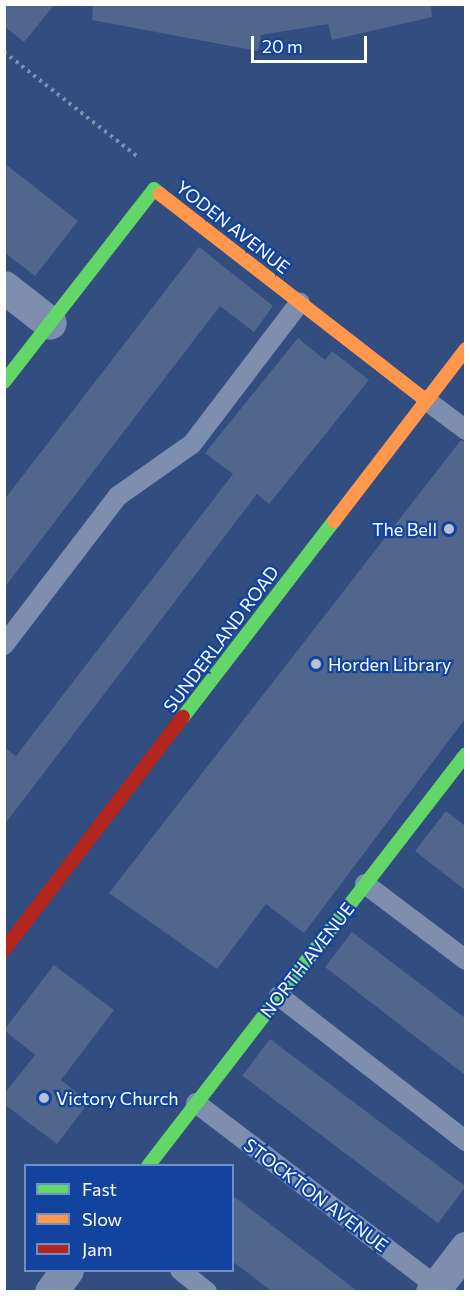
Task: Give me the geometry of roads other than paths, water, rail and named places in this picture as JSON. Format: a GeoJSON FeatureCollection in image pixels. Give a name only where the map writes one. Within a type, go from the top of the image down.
{"type":"FeatureCollection","features":[{"type":"Feature","properties":{"kind":"street","name":"YODEN AVENUE"},"geometry":{"type":"LineString","coordinates":[[4,382],[154,189],[426,400]]}},
{"type":"Feature","properties":{"kind":"street"},"geometry":{"type":"LineString","coordinates":[[4,287],[50,323]]}},
{"type":"Feature","properties":{"kind":"street","name":"SUNDERLAND ROAD"},"geometry":{"type":"LineString","coordinates":[[4,950],[465,349]]}},
{"type":"Feature","properties":{"kind":"street","name":"NORTH AVENUE"},"geometry":{"type":"LineString","coordinates":[[150,1164],[365,884],[459,776],[465,754]]}},
{"type":"Feature","properties":{"kind":"street"},"geometry":{"type":"LineString","coordinates":[[434,1289],[465,1248]]}},
{"type":"Feature","properties":{"kind":"street"},"geometry":{"type":"LineString","coordinates":[[51,1292],[66,1272]]}},
{"type":"Feature","properties":{"kind":"lane"},"geometry":{"type":"LineString","coordinates":[[4,645],[118,496],[192,444],[300,302]]}},
{"type":"Feature","properties":{"kind":"lane"},"geometry":{"type":"LineString","coordinates":[[426,400],[465,430]]}},
{"type":"Feature","properties":{"kind":"lane"},"geometry":{"type":"LineString","coordinates":[[365,884],[465,960]]}},
{"type":"Feature","properties":{"kind":"lane"},"geometry":{"type":"LineString","coordinates":[[279,996],[465,1141]]}},
{"type":"Feature","properties":{"kind":"lane","name":"STOCKTON AVENUE"},"geometry":{"type":"LineString","coordinates":[[196,1103],[434,1289]]}},
{"type":"Feature","properties":{"kind":"lane"},"geometry":{"type":"LineString","coordinates":[[182,1272],[207,1292]]}},
{"type":"Feature","properties":{"kind":"place","name":"The Bell"},"geometry":{"type":"Point","coordinates":[449,529]}},
{"type":"Feature","properties":{"kind":"place","name":"Horden Library"},"geometry":{"type":"Point","coordinates":[316,664]}},
{"type":"Feature","properties":{"kind":"place","name":"Victory Church"},"geometry":{"type":"Point","coordinates":[44,1098]}}]}
